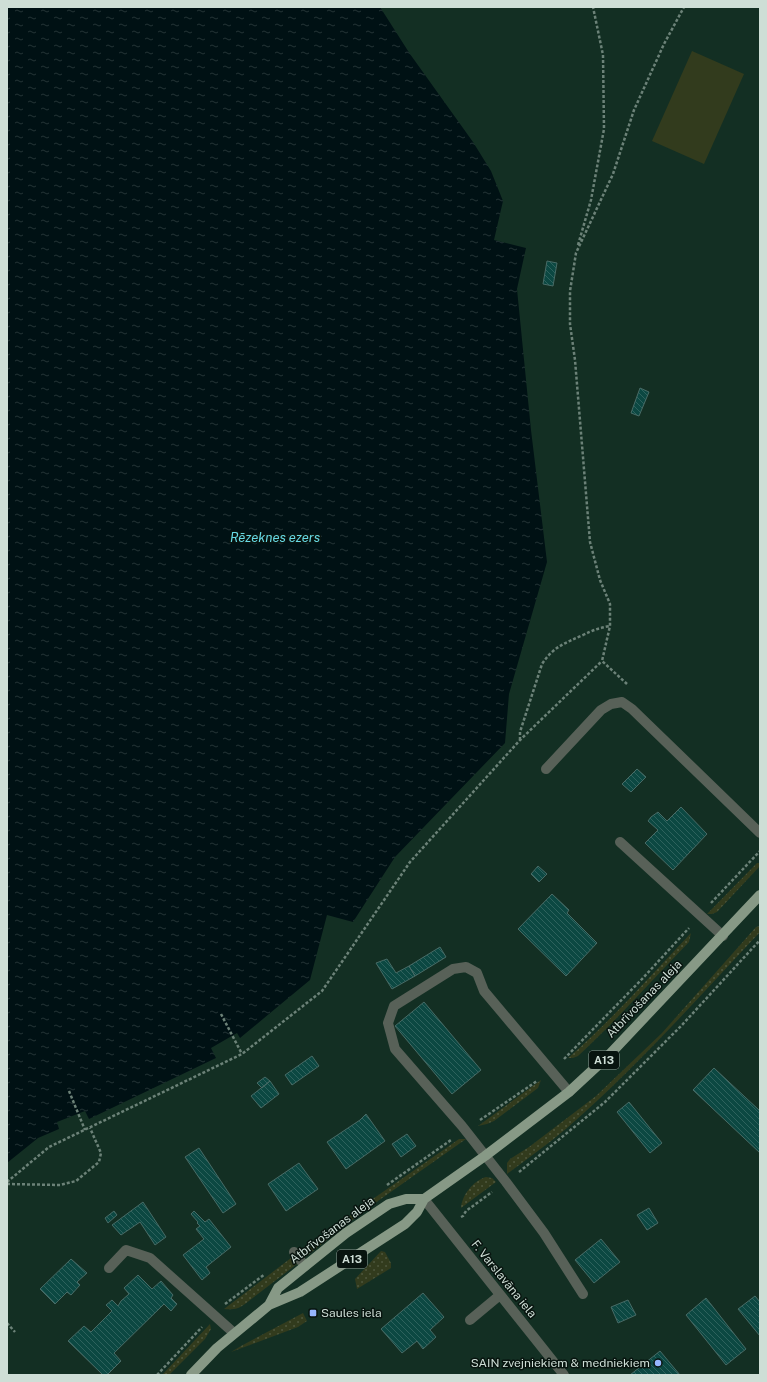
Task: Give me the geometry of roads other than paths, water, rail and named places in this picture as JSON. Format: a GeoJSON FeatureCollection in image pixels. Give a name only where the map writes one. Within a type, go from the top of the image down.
{"type":"FeatureCollection","features":[{"type":"Feature","properties":{"kind":"main road","name":"Atbrīvošanas aleja"},"geometry":{"type":"LineString","coordinates":[[191,1375],[234,1333],[269,1305],[300,1292],[405,1224],[417,1212],[424,1199],[486,1156],[569,1092],[610,1054],[759,898]]}},
{"type":"Feature","properties":{"kind":"main road","name":"Atbrīvošanas aleja"},"geometry":{"type":"LineString","coordinates":[[269,1305],[278,1288],[346,1233],[389,1204],[406,1199],[424,1199]]}},
{"type":"Feature","properties":{"kind":"street"},"geometry":{"type":"LineString","coordinates":[[546,769],[601,710],[611,704],[622,702],[632,709],[760,833]]}},
{"type":"Feature","properties":{"kind":"street"},"geometry":{"type":"LineString","coordinates":[[620,842],[723,936]]}},
{"type":"Feature","properties":{"kind":"street"},"geometry":{"type":"LineString","coordinates":[[569,1092],[484,991],[477,974],[466,967],[453,969],[394,1006],[388,1023],[395,1050],[462,1126],[486,1156],[544,1233],[583,1294]]}},
{"type":"Feature","properties":{"kind":"street","name":"F. Varslavāna iela"},"geometry":{"type":"LineString","coordinates":[[424,1199],[564,1375]]}},
{"type":"Feature","properties":{"kind":"street"},"geometry":{"type":"LineString","coordinates":[[109,1268],[126,1250],[150,1258],[234,1333]]}},
{"type":"Feature","properties":{"kind":"street"},"geometry":{"type":"LineString","coordinates":[[294,1252],[305,1266]]}},
{"type":"Feature","properties":{"kind":"street"},"geometry":{"type":"LineString","coordinates":[[470,1320],[500,1295]]}},
{"type":"Feature","properties":{"kind":"water","name":"Rēzeknes ezers"},"geometry":{"type":"Polygon","coordinates":[[[7,7],[380,7],[410,54],[473,142],[491,171],[503,201],[494,240],[526,248],[517,289],[531,430],[547,562],[509,694],[505,743],[395,857],[353,922],[327,915],[310,980],[240,1038],[237,1033],[211,1048],[216,1058],[89,1119],[85,1111],[57,1122],[59,1129],[38,1138],[7,1163],[7,7]]]}},
{"type":"Feature","properties":{"kind":"place","name":"Saules iela"},"geometry":{"type":"Point","coordinates":[313,1313]}},
{"type":"Feature","properties":{"kind":"place","name":"SAIN zvejniekiem & medniekiem"},"geometry":{"type":"Point","coordinates":[658,1363]}}]}
